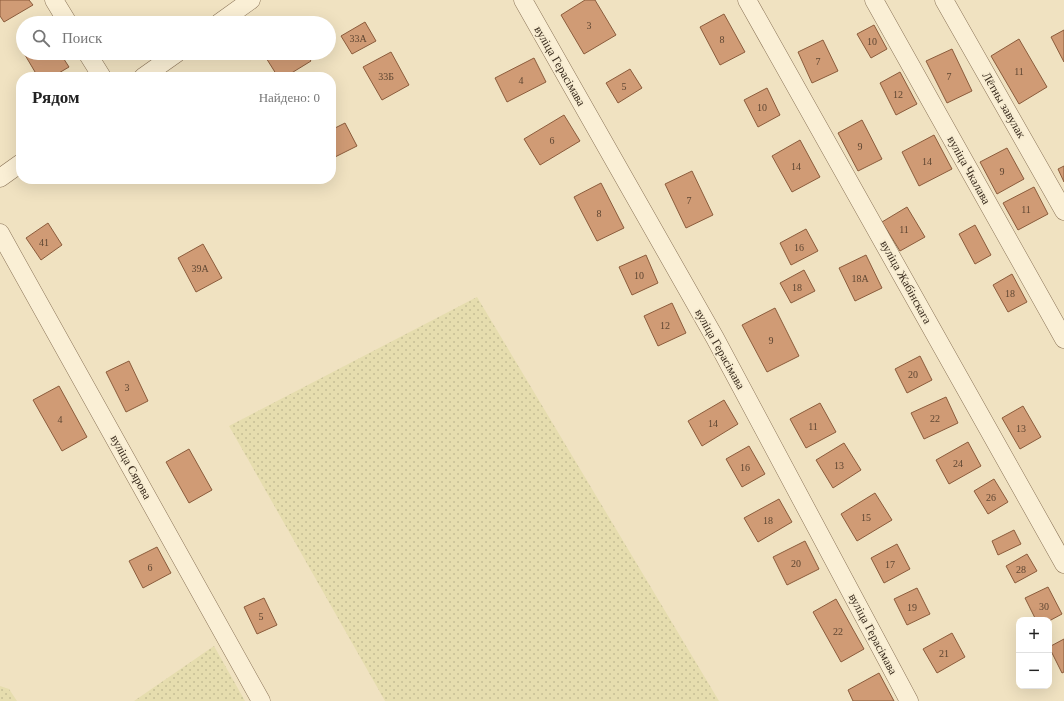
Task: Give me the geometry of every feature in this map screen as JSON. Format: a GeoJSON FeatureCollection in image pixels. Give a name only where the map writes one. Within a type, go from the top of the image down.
{"type":"FeatureCollection","features":[{"type":"Feature","properties":{"kind":"street"},"geometry":{"type":"LineString","coordinates":[[54,0],[64,16]]}},
{"type":"Feature","properties":{"kind":"street"},"geometry":{"type":"LineString","coordinates":[[229,16],[251,0]]}},
{"type":"Feature","properties":{"kind":"street","name":"вуліца Герасімава"},"geometry":{"type":"LineString","coordinates":[[523,0],[715,338],[909,701]]}},
{"type":"Feature","properties":{"kind":"street","name":"вуліца Жабінскага"},"geometry":{"type":"LineString","coordinates":[[747,0],[1064,564]]}},
{"type":"Feature","properties":{"kind":"street","name":"вуліца Чкалава"},"geometry":{"type":"LineString","coordinates":[[874,0],[1064,339]]}},
{"type":"Feature","properties":{"kind":"street","name":"Лётны завулак"},"geometry":{"type":"LineString","coordinates":[[944,0],[1064,210]]}},
{"type":"Feature","properties":{"kind":"street"},"geometry":{"type":"LineString","coordinates":[[91,60],[99,72]]}},
{"type":"Feature","properties":{"kind":"street"},"geometry":{"type":"LineString","coordinates":[[150,72],[167,60]]}},
{"type":"Feature","properties":{"kind":"street"},"geometry":{"type":"LineString","coordinates":[[0,178],[16,167]]}},
{"type":"Feature","properties":{"kind":"street","name":"вуліца Сярова"},"geometry":{"type":"LineString","coordinates":[[0,233],[261,701]]}},
{"type":"Feature","properties":{"kind":"shaded area"},"geometry":{"type":"Polygon","coordinates":[[[477,297],[719,701],[385,701],[229,426],[477,297]]]}},
{"type":"Feature","properties":{"kind":"shaded area"},"geometry":{"type":"Polygon","coordinates":[[[214,646],[245,701],[134,701],[214,646]]]}},
{"type":"Feature","properties":{"kind":"shaded area"},"geometry":{"type":"Polygon","coordinates":[[[0,686],[9,689],[17,701],[0,701],[0,686]]]}},
{"type":"Feature","properties":{"kind":"building"},"geometry":{"type":"Polygon","coordinates":[[[0,0],[29,0],[33,5],[4,22],[0,16],[0,0]]]}},
{"type":"Feature","properties":{"kind":"building"},"geometry":{"type":"Polygon","coordinates":[[[585,0],[595,0],[616,35],[584,54],[561,15],[585,0]]]}},
{"type":"Feature","properties":{"kind":"building"},"geometry":{"type":"Polygon","coordinates":[[[724,14],[745,52],[720,65],[700,27],[724,14]]]}},
{"type":"Feature","properties":{"kind":"building"},"geometry":{"type":"Polygon","coordinates":[[[365,22],[376,41],[352,54],[341,36],[365,22]]]}},
{"type":"Feature","properties":{"kind":"building"},"geometry":{"type":"Polygon","coordinates":[[[874,25],[887,49],[871,58],[857,34],[874,25]]]}},
{"type":"Feature","properties":{"kind":"building"},"geometry":{"type":"Polygon","coordinates":[[[1064,30],[1064,62],[1051,37],[1064,30]]]}},
{"type":"Feature","properties":{"kind":"building"},"geometry":{"type":"Polygon","coordinates":[[[1019,39],[1047,87],[1019,104],[991,56],[1019,39]]]}},
{"type":"Feature","properties":{"kind":"building"},"geometry":{"type":"Polygon","coordinates":[[[823,40],[838,71],[812,83],[798,52],[823,40]]]}},
{"type":"Feature","properties":{"kind":"building"},"geometry":{"type":"Polygon","coordinates":[[[952,49],[972,91],[947,103],[926,61],[952,49]]]}},
{"type":"Feature","properties":{"kind":"building"},"geometry":{"type":"Polygon","coordinates":[[[391,52],[409,85],[382,100],[363,67],[391,52]]]}},
{"type":"Feature","properties":{"kind":"building"},"geometry":{"type":"Polygon","coordinates":[[[534,58],[546,82],[507,102],[495,78],[534,58]]]}},
{"type":"Feature","properties":{"kind":"building"},"geometry":{"type":"Polygon","coordinates":[[[28,60],[64,60],[69,67],[60,72],[35,72],[28,60]]]}},
{"type":"Feature","properties":{"kind":"building"},"geometry":{"type":"Polygon","coordinates":[[[267,60],[311,61],[293,72],[275,72],[267,60]]]}},
{"type":"Feature","properties":{"kind":"building"},"geometry":{"type":"Polygon","coordinates":[[[630,69],[642,88],[618,103],[606,83],[630,69]]]}},
{"type":"Feature","properties":{"kind":"building"},"geometry":{"type":"Polygon","coordinates":[[[900,72],[917,104],[896,115],[880,83],[900,72]]]}},
{"type":"Feature","properties":{"kind":"building"},"geometry":{"type":"Polygon","coordinates":[[[767,88],[780,115],[758,127],[744,100],[767,88]]]}},
{"type":"Feature","properties":{"kind":"building"},"geometry":{"type":"Polygon","coordinates":[[[564,115],[580,141],[540,165],[524,139],[564,115]]]}},
{"type":"Feature","properties":{"kind":"building"},"geometry":{"type":"Polygon","coordinates":[[[862,120],[882,159],[858,171],[838,133],[862,120]]]}},
{"type":"Feature","properties":{"kind":"building"},"geometry":{"type":"Polygon","coordinates":[[[345,123],[357,146],[336,156],[336,128],[345,123]]]}},
{"type":"Feature","properties":{"kind":"building"},"geometry":{"type":"Polygon","coordinates":[[[934,135],[952,169],[919,186],[902,152],[934,135]]]}},
{"type":"Feature","properties":{"kind":"building"},"geometry":{"type":"Polygon","coordinates":[[[800,140],[820,177],[792,192],[772,156],[800,140]]]}},
{"type":"Feature","properties":{"kind":"building"},"geometry":{"type":"Polygon","coordinates":[[[1007,148],[1024,179],[997,194],[980,162],[1007,148]]]}},
{"type":"Feature","properties":{"kind":"building"},"geometry":{"type":"Polygon","coordinates":[[[1064,166],[1064,182],[1058,169],[1064,166]]]}},
{"type":"Feature","properties":{"kind":"building"},"geometry":{"type":"Polygon","coordinates":[[[692,171],[713,215],[686,228],[665,184],[692,171]]]}},
{"type":"Feature","properties":{"kind":"building"},"geometry":{"type":"Polygon","coordinates":[[[601,183],[624,228],[597,241],[574,197],[601,183]]]}},
{"type":"Feature","properties":{"kind":"building"},"geometry":{"type":"Polygon","coordinates":[[[1034,187],[1048,214],[1018,230],[1003,203],[1034,187]]]}},
{"type":"Feature","properties":{"kind":"building"},"geometry":{"type":"Polygon","coordinates":[[[907,207],[925,237],[900,251],[882,222],[907,207]]]}},
{"type":"Feature","properties":{"kind":"building"},"geometry":{"type":"Polygon","coordinates":[[[48,223],[62,245],[41,260],[26,238],[48,223]]]}},
{"type":"Feature","properties":{"kind":"building"},"geometry":{"type":"Polygon","coordinates":[[[975,225],[991,255],[975,264],[959,234],[975,225]]]}},
{"type":"Feature","properties":{"kind":"building"},"geometry":{"type":"Polygon","coordinates":[[[806,229],[818,251],[791,265],[780,243],[806,229]]]}},
{"type":"Feature","properties":{"kind":"building"},"geometry":{"type":"Polygon","coordinates":[[[203,244],[222,278],[196,292],[178,258],[203,244]]]}},
{"type":"Feature","properties":{"kind":"building"},"geometry":{"type":"Polygon","coordinates":[[[646,255],[658,283],[632,295],[619,267],[646,255]]]}},
{"type":"Feature","properties":{"kind":"building"},"geometry":{"type":"Polygon","coordinates":[[[866,255],[882,288],[855,301],[839,268],[866,255]]]}},
{"type":"Feature","properties":{"kind":"building"},"geometry":{"type":"Polygon","coordinates":[[[804,270],[815,291],[791,303],[780,283],[804,270]]]}},
{"type":"Feature","properties":{"kind":"building"},"geometry":{"type":"Polygon","coordinates":[[[1012,274],[1027,302],[1008,312],[993,285],[1012,274]]]}},
{"type":"Feature","properties":{"kind":"building"},"geometry":{"type":"Polygon","coordinates":[[[672,303],[686,333],[658,346],[644,316],[672,303]]]}},
{"type":"Feature","properties":{"kind":"building"},"geometry":{"type":"Polygon","coordinates":[[[775,308],[799,356],[767,372],[742,325],[775,308]]]}},
{"type":"Feature","properties":{"kind":"building"},"geometry":{"type":"Polygon","coordinates":[[[920,356],[932,380],[907,393],[895,369],[920,356]]]}},
{"type":"Feature","properties":{"kind":"building"},"geometry":{"type":"Polygon","coordinates":[[[129,361],[148,401],[126,412],[106,372],[129,361]]]}},
{"type":"Feature","properties":{"kind":"building"},"geometry":{"type":"Polygon","coordinates":[[[59,386],[87,437],[62,451],[33,400],[59,386]]]}},
{"type":"Feature","properties":{"kind":"building"},"geometry":{"type":"Polygon","coordinates":[[[946,397],[958,423],[924,439],[911,413],[946,397]]]}},
{"type":"Feature","properties":{"kind":"building"},"geometry":{"type":"Polygon","coordinates":[[[724,400],[738,424],[702,446],[688,421],[724,400]]]}},
{"type":"Feature","properties":{"kind":"building"},"geometry":{"type":"Polygon","coordinates":[[[820,403],[836,432],[806,448],[790,419],[820,403]]]}},
{"type":"Feature","properties":{"kind":"building"},"geometry":{"type":"Polygon","coordinates":[[[1023,406],[1041,437],[1020,449],[1002,418],[1023,406]]]}},
{"type":"Feature","properties":{"kind":"building"},"geometry":{"type":"Polygon","coordinates":[[[968,442],[981,466],[949,484],[936,460],[968,442]]]}},
{"type":"Feature","properties":{"kind":"building"},"geometry":{"type":"Polygon","coordinates":[[[844,443],[861,470],[833,488],[816,460],[844,443]]]}},
{"type":"Feature","properties":{"kind":"building"},"geometry":{"type":"Polygon","coordinates":[[[749,446],[765,474],[742,487],[726,459],[749,446]]]}},
{"type":"Feature","properties":{"kind":"building"},"geometry":{"type":"Polygon","coordinates":[[[189,449],[212,490],[189,503],[166,462],[189,449]]]}},
{"type":"Feature","properties":{"kind":"building"},"geometry":{"type":"Polygon","coordinates":[[[994,479],[1008,502],[988,514],[974,491],[994,479]]]}},
{"type":"Feature","properties":{"kind":"building"},"geometry":{"type":"Polygon","coordinates":[[[875,493],[892,520],[857,541],[841,514],[875,493]]]}},
{"type":"Feature","properties":{"kind":"building"},"geometry":{"type":"Polygon","coordinates":[[[779,499],[792,522],[758,542],[744,518],[779,499]]]}},
{"type":"Feature","properties":{"kind":"building"},"geometry":{"type":"Polygon","coordinates":[[[1014,530],[1021,544],[998,555],[992,541],[1014,530]]]}},
{"type":"Feature","properties":{"kind":"building"},"geometry":{"type":"Polygon","coordinates":[[[805,541],[819,569],[787,585],[773,557],[805,541]]]}},
{"type":"Feature","properties":{"kind":"building"},"geometry":{"type":"Polygon","coordinates":[[[897,544],[910,569],[884,583],[871,558],[897,544]]]}},
{"type":"Feature","properties":{"kind":"building"},"geometry":{"type":"Polygon","coordinates":[[[157,547],[171,573],[143,588],[129,561],[157,547]]]}},
{"type":"Feature","properties":{"kind":"building"},"geometry":{"type":"Polygon","coordinates":[[[1027,554],[1037,571],[1015,583],[1006,566],[1027,554]]]}},
{"type":"Feature","properties":{"kind":"building"},"geometry":{"type":"Polygon","coordinates":[[[1048,587],[1062,614],[1052,619],[1052,617],[1034,617],[1025,598],[1048,587]]]}},
{"type":"Feature","properties":{"kind":"building"},"geometry":{"type":"Polygon","coordinates":[[[917,588],[930,614],[907,625],[894,599],[917,588]]]}},
{"type":"Feature","properties":{"kind":"building"},"geometry":{"type":"Polygon","coordinates":[[[264,598],[277,625],[257,634],[244,607],[264,598]]]}},
{"type":"Feature","properties":{"kind":"building"},"geometry":{"type":"Polygon","coordinates":[[[836,599],[864,649],[841,662],[813,612],[836,599]]]}},
{"type":"Feature","properties":{"kind":"building"},"geometry":{"type":"Polygon","coordinates":[[[952,633],[965,657],[937,673],[923,649],[952,633]]]}},
{"type":"Feature","properties":{"kind":"building"},"geometry":{"type":"Polygon","coordinates":[[[1064,639],[1064,672],[1062,673],[1052,653],[1052,645],[1064,639]]]}},
{"type":"Feature","properties":{"kind":"building"},"geometry":{"type":"Polygon","coordinates":[[[879,673],[894,701],[853,701],[848,690],[879,673]]]}}]}
